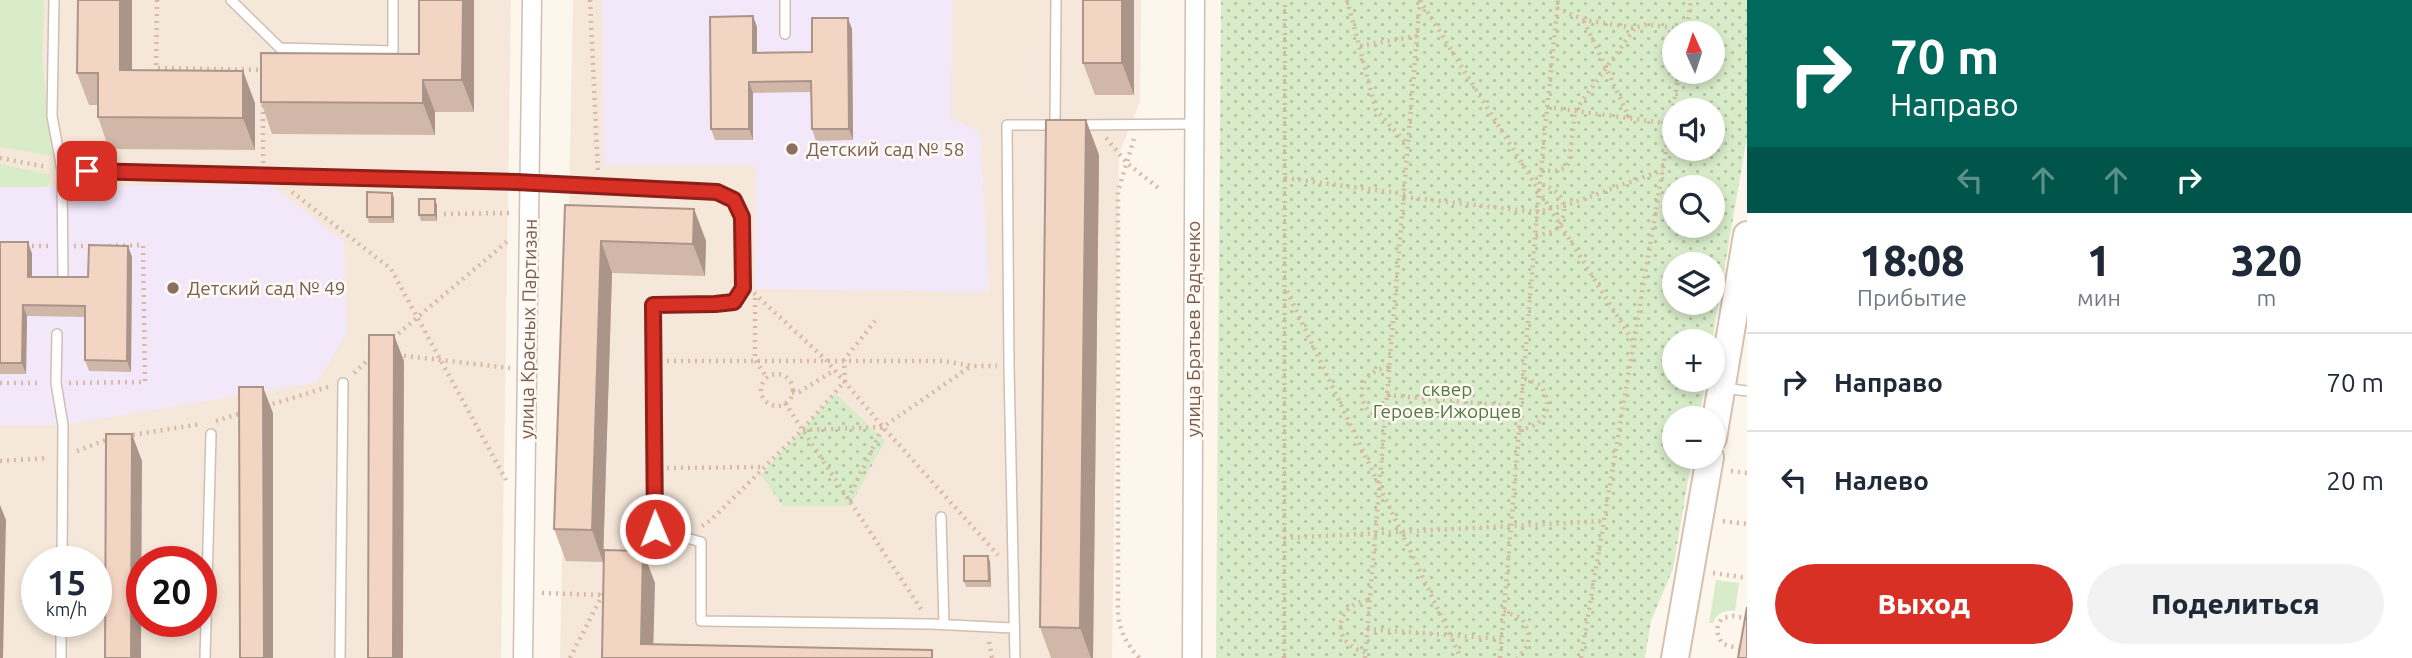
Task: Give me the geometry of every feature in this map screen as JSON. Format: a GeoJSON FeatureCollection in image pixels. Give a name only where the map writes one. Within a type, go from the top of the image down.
{"type":"FeatureCollection","features":[{"type":"Feature","properties":{"kind":"street","name":"улица Красных Партизан"},"geometry":{"type":"LineString","coordinates":[[523,658],[533,0]]}},
{"type":"Feature","properties":{"kind":"street","name":"улица Братьев Радченко"},"geometry":{"type":"LineString","coordinates":[[1192,658],[1195,0]]}},
{"type":"Feature","properties":{"kind":"street"},"geometry":{"type":"LineString","coordinates":[[1725,410],[1734,389],[1747,235]]}},
{"type":"Feature","properties":{"kind":"street"},"geometry":{"type":"LineString","coordinates":[[1675,658],[1719,469]]}},
{"type":"Feature","properties":{"kind":"lane"},"geometry":{"type":"LineString","coordinates":[[54,0],[52,116],[62,170],[63,282]]}},
{"type":"Feature","properties":{"kind":"lane"},"geometry":{"type":"LineString","coordinates":[[232,0],[280,48],[393,51],[393,0]]}},
{"type":"Feature","properties":{"kind":"lane"},"geometry":{"type":"LineString","coordinates":[[785,0],[785,34]]}},
{"type":"Feature","properties":{"kind":"lane"},"geometry":{"type":"LineString","coordinates":[[1055,125],[1056,0]]}},
{"type":"Feature","properties":{"kind":"lane"},"geometry":{"type":"LineString","coordinates":[[1015,658],[1007,125],[1194,124]]}},
{"type":"Feature","properties":{"kind":"lane"},"geometry":{"type":"LineString","coordinates":[[62,170],[530,183],[717,192],[734,200],[742,217],[743,288],[734,302],[653,305],[655,529],[701,542],[701,621],[944,624],[1013,628]]}},
{"type":"Feature","properties":{"kind":"lane"},"geometry":{"type":"LineString","coordinates":[[57,334],[56,383],[63,425],[62,546]]}},
{"type":"Feature","properties":{"kind":"lane"},"geometry":{"type":"LineString","coordinates":[[340,658],[343,383]]}},
{"type":"Feature","properties":{"kind":"lane"},"geometry":{"type":"LineString","coordinates":[[205,658],[211,434]]}},
{"type":"Feature","properties":{"kind":"lane"},"geometry":{"type":"LineString","coordinates":[[941,517],[944,624]]}},
{"type":"Feature","properties":{"kind":"lane"},"geometry":{"type":"LineString","coordinates":[[61,637],[61,658]]}},
{"type":"Feature","properties":{"kind":"path"},"geometry":{"type":"LineString","coordinates":[[157,0],[156,68],[263,70],[263,83]]}},
{"type":"Feature","properties":{"kind":"path"},"geometry":{"type":"LineString","coordinates":[[590,0],[599,187]]}},
{"type":"Feature","properties":{"kind":"path"},"geometry":{"type":"LineString","coordinates":[[1284,658],[1285,0]]}},
{"type":"Feature","properties":{"kind":"path"},"geometry":{"type":"LineString","coordinates":[[1347,0],[1376,110],[1408,146]]}},
{"type":"Feature","properties":{"kind":"path"},"geometry":{"type":"LineString","coordinates":[[1370,600],[1353,604],[1343,616],[1341,624],[1345,640],[1365,655],[1367,629],[1370,600],[1376,533],[1379,485],[1390,367],[1420,0]]}},
{"type":"Feature","properties":{"kind":"path"},"geometry":{"type":"LineString","coordinates":[[1420,0],[1540,187],[1634,343]]}},
{"type":"Feature","properties":{"kind":"path"},"geometry":{"type":"LineString","coordinates":[[1500,658],[1535,236],[1558,0]]}},
{"type":"Feature","properties":{"kind":"path"},"geometry":{"type":"LineString","coordinates":[[1688,21],[1691,0]]}},
{"type":"Feature","properties":{"kind":"path"},"geometry":{"type":"LineString","coordinates":[[1557,9],[1584,20],[1635,28],[1647,24],[1662,27]]}},
{"type":"Feature","properties":{"kind":"path"},"geometry":{"type":"LineString","coordinates":[[1584,20],[1630,119]]}},
{"type":"Feature","properties":{"kind":"path"},"geometry":{"type":"LineString","coordinates":[[1541,170],[1559,171],[1569,163],[1575,111],[1635,28]]}},
{"type":"Feature","properties":{"kind":"path"},"geometry":{"type":"LineString","coordinates":[[1359,46],[1417,36]]}},
{"type":"Feature","properties":{"kind":"path"},"geometry":{"type":"LineString","coordinates":[[263,97],[263,176]]}},
{"type":"Feature","properties":{"kind":"path"},"geometry":{"type":"LineString","coordinates":[[1547,107],[1662,123]]}},
{"type":"Feature","properties":{"kind":"path"},"geometry":{"type":"LineString","coordinates":[[1094,124],[1126,163],[1161,190]]}},
{"type":"Feature","properties":{"kind":"path"},"geometry":{"type":"LineString","coordinates":[[1139,124],[1118,191],[1118,615],[1121,632],[1139,658]]}},
{"type":"Feature","properties":{"kind":"path"},"geometry":{"type":"LineString","coordinates":[[0,158],[62,170]]}},
{"type":"Feature","properties":{"kind":"path"},"geometry":{"type":"LineString","coordinates":[[1581,658],[1665,161]]}},
{"type":"Feature","properties":{"kind":"path"},"geometry":{"type":"LineString","coordinates":[[1285,178],[1538,212],[1564,206],[1663,170]]}},
{"type":"Feature","properties":{"kind":"path"},"geometry":{"type":"LineString","coordinates":[[1535,236],[1555,231],[1564,216],[1564,206],[1557,191],[1540,187]]}},
{"type":"Feature","properties":{"kind":"path"},"geometry":{"type":"LineString","coordinates":[[289,189],[391,269],[509,486]]}},
{"type":"Feature","properties":{"kind":"path"},"geometry":{"type":"LineString","coordinates":[[444,214],[515,213]]}},
{"type":"Feature","properties":{"kind":"path"},"geometry":{"type":"LineString","coordinates":[[383,346],[513,237]]}},
{"type":"Feature","properties":{"kind":"path"},"geometry":{"type":"LineString","coordinates":[[0,383],[145,382],[144,245]]}},
{"type":"Feature","properties":{"kind":"path"},"geometry":{"type":"LineString","coordinates":[[1285,287],[1461,658]]}},
{"type":"Feature","properties":{"kind":"path"},"geometry":{"type":"LineString","coordinates":[[743,288],[755,294],[826,360],[1013,571]]}},
{"type":"Feature","properties":{"kind":"path"},"geometry":{"type":"LineString","coordinates":[[755,294],[755,360],[767,378]]}},
{"type":"Feature","properties":{"kind":"path"},"geometry":{"type":"LineString","coordinates":[[685,537],[711,520],[802,430],[845,382],[844,360],[874,321]]}},
{"type":"Feature","properties":{"kind":"path"},"geometry":{"type":"LineString","coordinates":[[264,407],[343,383],[375,353]]}},
{"type":"Feature","properties":{"kind":"path"},"geometry":{"type":"LineString","coordinates":[[388,354],[513,368]]}},
{"type":"Feature","properties":{"kind":"path"},"geometry":{"type":"LineString","coordinates":[[653,361],[945,361],[972,366],[1009,366]]}},
{"type":"Feature","properties":{"kind":"path"},"geometry":{"type":"LineString","coordinates":[[848,499],[883,427],[972,366]]}},
{"type":"Feature","properties":{"kind":"path"},"geometry":{"type":"LineString","coordinates":[[1385,420],[1368,411],[1361,395],[1365,379],[1371,372],[1390,367]]}},
{"type":"Feature","properties":{"kind":"path"},"geometry":{"type":"LineString","coordinates":[[792,393],[799,392],[835,370]]}},
{"type":"Feature","properties":{"kind":"path"},"geometry":{"type":"LineString","coordinates":[[773,374],[783,375],[791,382],[792,393],[785,403],[772,405],[764,399],[761,389],[767,378],[773,374]]}},
{"type":"Feature","properties":{"kind":"path"},"geometry":{"type":"LineString","coordinates":[[1519,430],[1538,424],[1547,410],[1547,401],[1540,386],[1523,378]]}},
{"type":"Feature","properties":{"kind":"path"},"geometry":{"type":"LineString","coordinates":[[1387,395],[1521,407]]}},
{"type":"Feature","properties":{"kind":"path"},"geometry":{"type":"LineString","coordinates":[[785,403],[931,624]]}},
{"type":"Feature","properties":{"kind":"path"},"geometry":{"type":"LineString","coordinates":[[0,461],[63,457],[104,439],[211,422],[251,411]]}},
{"type":"Feature","properties":{"kind":"path"},"geometry":{"type":"LineString","coordinates":[[802,430],[883,427]]}},
{"type":"Feature","properties":{"kind":"path"},"geometry":{"type":"LineString","coordinates":[[1725,466],[1747,473]]}},
{"type":"Feature","properties":{"kind":"path"},"geometry":{"type":"LineString","coordinates":[[654,468],[764,467]]}},
{"type":"Feature","properties":{"kind":"path"},"geometry":{"type":"LineString","coordinates":[[1722,520],[1747,524]]}},
{"type":"Feature","properties":{"kind":"path"},"geometry":{"type":"LineString","coordinates":[[1284,538],[1604,521]]}},
{"type":"Feature","properties":{"kind":"path"},"geometry":{"type":"LineString","coordinates":[[645,525],[645,546],[656,546]]}},
{"type":"Feature","properties":{"kind":"path"},"geometry":{"type":"LineString","coordinates":[[627,556],[655,529]]}},
{"type":"Feature","properties":{"kind":"path"},"geometry":{"type":"LineString","coordinates":[[1713,573],[1747,578]]}},
{"type":"Feature","properties":{"kind":"path"},"geometry":{"type":"LineString","coordinates":[[569,658],[607,585]]}},
{"type":"Feature","properties":{"kind":"path"},"geometry":{"type":"LineString","coordinates":[[524,593],[602,595]]}},
{"type":"Feature","properties":{"kind":"path"},"geometry":{"type":"LineString","coordinates":[[1504,611],[1521,618],[1529,634],[1529,643],[1517,658]]}},
{"type":"Feature","properties":{"kind":"path"},"geometry":{"type":"LineString","coordinates":[[1740,649],[1723,644],[1717,635],[1717,628],[1723,618],[1745,618]]}},
{"type":"Feature","properties":{"kind":"path"},"geometry":{"type":"LineString","coordinates":[[1367,629],[1501,639]]}},
{"type":"Feature","properties":{"kind":"path"},"geometry":{"type":"LineString","coordinates":[[983,634],[990,645],[992,658]]}},
{"type":"Feature","properties":{"kind":"shaded area"},"geometry":{"type":"Polygon","coordinates":[[[0,0],[511,0],[501,658],[0,658],[0,0]]]}},
{"type":"Feature","properties":{"kind":"shaded area"},"geometry":{"type":"Polygon","coordinates":[[[573,0],[1141,0],[1140,101],[1119,154],[1112,658],[560,658],[573,0]]]}},
{"type":"Feature","properties":{"kind":"shaded area","name":"Детский сад № 58"},"geometry":{"type":"Polygon","coordinates":[[[603,0],[952,0],[951,118],[980,132],[989,292],[755,289],[756,165],[604,165],[603,0]]]}},
{"type":"Feature","properties":{"kind":"shaded area","name":"Детский сад № 49"},"geometry":{"type":"Polygon","coordinates":[[[271,185],[344,242],[346,334],[317,382],[63,425],[0,425],[0,187],[271,185]]]}},
{"type":"Feature","properties":{"kind":"green space"},"geometry":{"type":"Polygon","coordinates":[[[0,0],[44,0],[42,58],[52,156],[0,147],[0,0]]]}},
{"type":"Feature","properties":{"kind":"green space","name":"сквер Героев-Ижорцев"},"geometry":{"type":"Polygon","coordinates":[[[1221,0],[1747,0],[1747,137],[1725,265],[1725,252],[1662,252],[1662,315],[1716,315],[1714,329],[1662,329],[1662,392],[1704,392],[1701,406],[1662,406],[1662,469],[1690,469],[1673,569],[1651,621],[1645,658],[1216,658],[1221,0]]]}},
{"type":"Feature","properties":{"kind":"green space"},"geometry":{"type":"Polygon","coordinates":[[[0,164],[51,175],[47,187],[0,187],[0,164]]]}},
{"type":"Feature","properties":{"kind":"green space"},"geometry":{"type":"Polygon","coordinates":[[[835,393],[885,441],[850,506],[783,506],[761,475],[835,393]]]}},
{"type":"Feature","properties":{"kind":"green space"},"geometry":{"type":"Polygon","coordinates":[[[1716,580],[1739,583],[1735,611],[1721,613],[1713,623],[1709,623],[1716,580]]]}},
{"type":"Feature","properties":{"kind":"building"},"geometry":{"type":"Polygon","coordinates":[[[78,0],[120,0],[120,70],[243,71],[243,118],[98,117],[98,73],[77,73],[78,0]]]}},
{"type":"Feature","properties":{"kind":"building"},"geometry":{"type":"Polygon","coordinates":[[[419,0],[463,0],[462,80],[423,80],[423,103],[261,102],[261,53],[419,54],[419,0]]]}},
{"type":"Feature","properties":{"kind":"building"},"geometry":{"type":"Polygon","coordinates":[[[1083,0],[1122,0],[1122,63],[1083,63],[1083,0]]]}},
{"type":"Feature","properties":{"kind":"building"},"geometry":{"type":"Polygon","coordinates":[[[753,16],[753,53],[812,52],[812,18],[848,18],[849,129],[812,129],[811,81],[749,82],[749,129],[711,129],[710,17],[753,16]]]}},
{"type":"Feature","properties":{"kind":"building"},"geometry":{"type":"Polygon","coordinates":[[[1046,120],[1086,120],[1080,628],[1040,627],[1046,120]]]}},
{"type":"Feature","properties":{"kind":"building"},"geometry":{"type":"Polygon","coordinates":[[[367,192],[392,193],[392,217],[367,217],[367,192]]]}},
{"type":"Feature","properties":{"kind":"building"},"geometry":{"type":"Polygon","coordinates":[[[419,199],[435,199],[435,215],[419,215],[419,199]]]}},
{"type":"Feature","properties":{"kind":"building"},"geometry":{"type":"Polygon","coordinates":[[[565,205],[694,209],[693,244],[601,241],[592,530],[554,529],[565,205]]]}},
{"type":"Feature","properties":{"kind":"building"},"geometry":{"type":"Polygon","coordinates":[[[0,242],[28,242],[28,277],[88,277],[89,245],[128,246],[127,361],[85,360],[85,306],[23,305],[22,363],[0,363],[0,242]]]}},
{"type":"Feature","properties":{"kind":"building"},"geometry":{"type":"Polygon","coordinates":[[[369,335],[394,335],[393,658],[368,658],[369,335]]]}},
{"type":"Feature","properties":{"kind":"building"},"geometry":{"type":"Polygon","coordinates":[[[239,387],[263,387],[264,658],[240,658],[239,387]]]}},
{"type":"Feature","properties":{"kind":"building"},"geometry":{"type":"Polygon","coordinates":[[[106,434],[132,434],[132,546],[126,546],[126,637],[131,637],[131,658],[105,658],[105,637],[112,637],[112,546],[106,546],[106,434]]]}},
{"type":"Feature","properties":{"kind":"building"},"geometry":{"type":"Polygon","coordinates":[[[604,550],[643,551],[641,644],[932,650],[932,658],[602,658],[604,550]]]}},
{"type":"Feature","properties":{"kind":"building"},"geometry":{"type":"Polygon","coordinates":[[[964,556],[988,556],[989,581],[964,581],[964,556]]]}},
{"type":"Feature","properties":{"kind":"building"},"geometry":{"type":"Polygon","coordinates":[[[1747,607],[1747,658],[1738,658],[1747,607]]]}},
{"type":"Feature","properties":{"kind":"place","name":"Детский сад № 58"},"geometry":{"type":"Point","coordinates":[792,149]}},
{"type":"Feature","properties":{"kind":"place","name":"Детский сад № 49"},"geometry":{"type":"Point","coordinates":[173,288]}},
{"type":"Feature","properties":{"kind":"route"},"geometry":{"type":"LineString","coordinates":[[87,171],[516,182],[717,192],[734,200],[742,217],[743,288],[734,302],[653,305],[655,529]]}}]}
